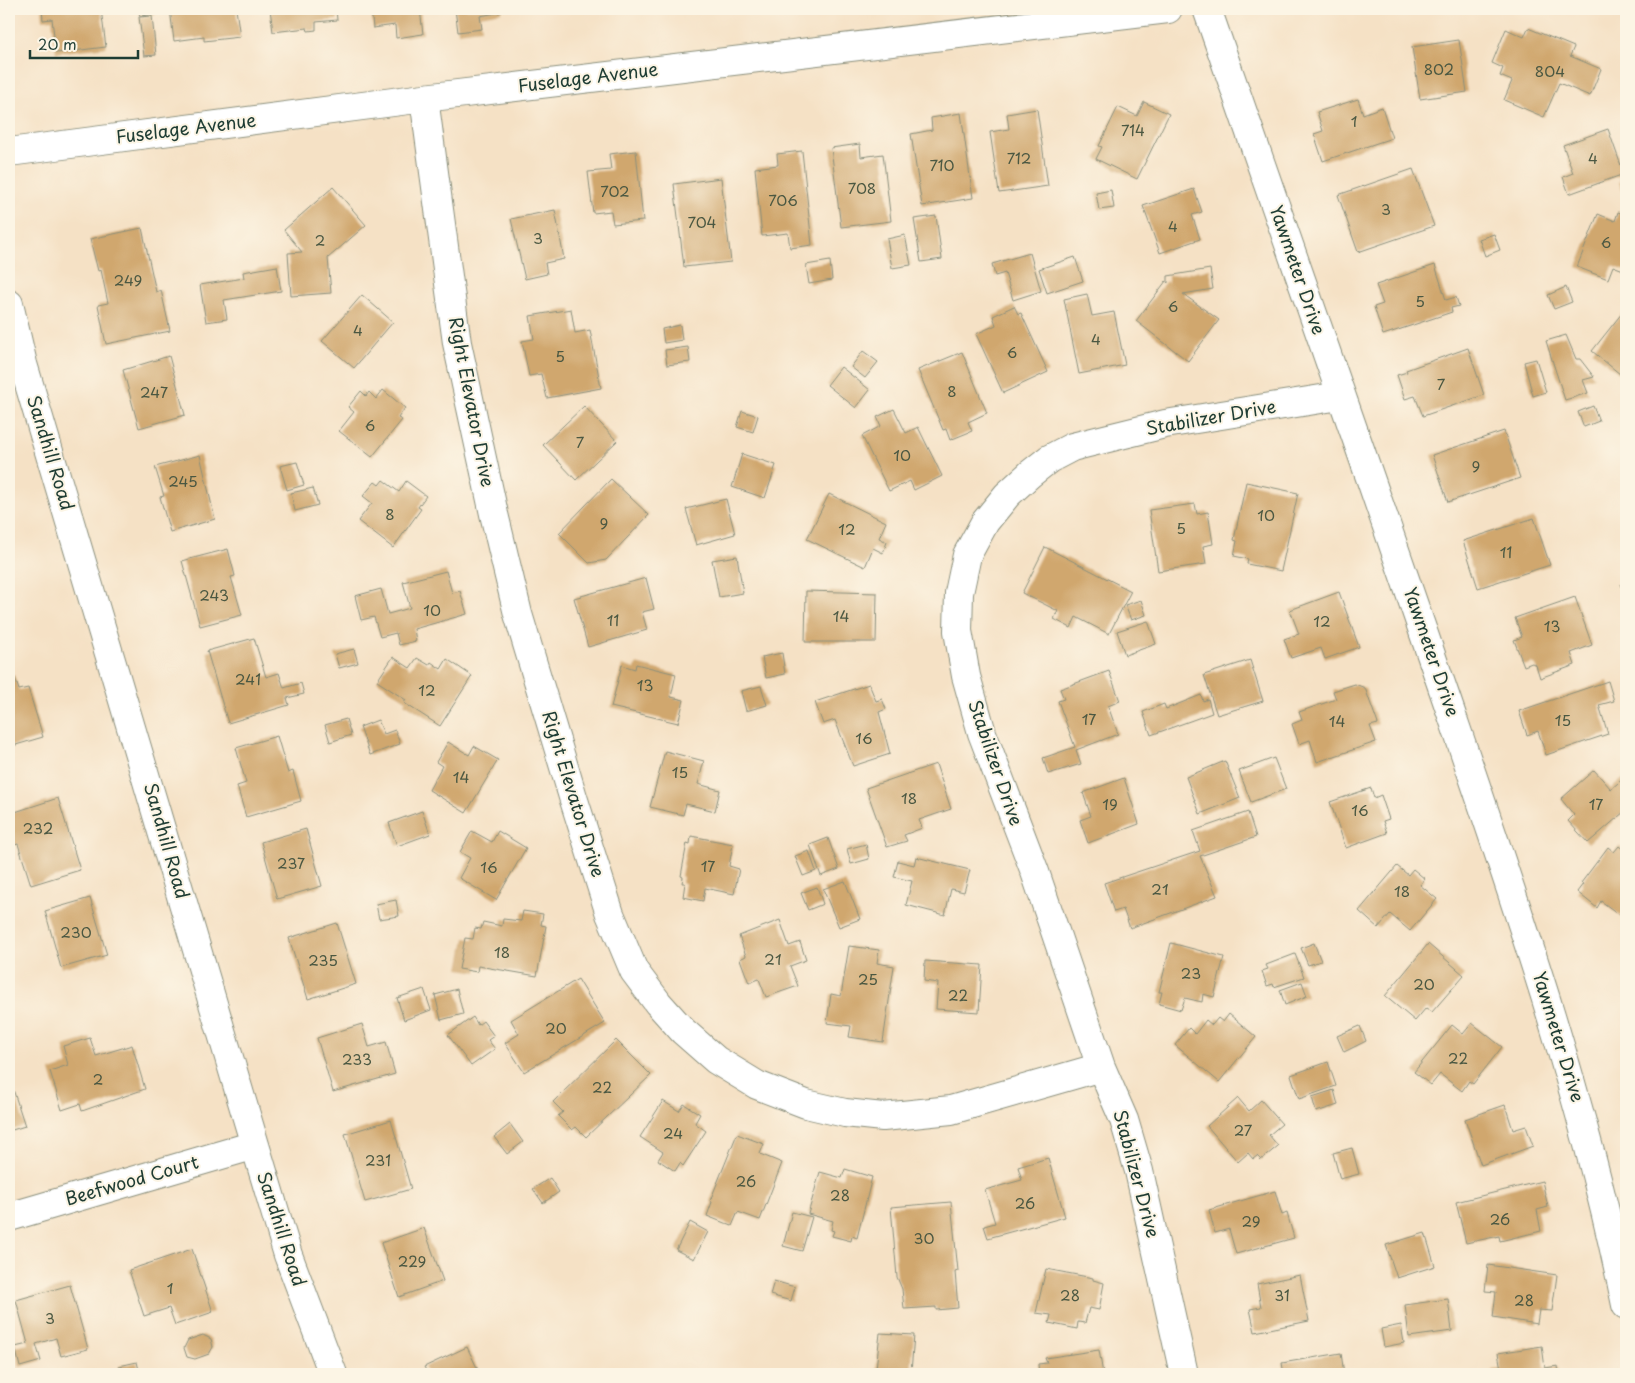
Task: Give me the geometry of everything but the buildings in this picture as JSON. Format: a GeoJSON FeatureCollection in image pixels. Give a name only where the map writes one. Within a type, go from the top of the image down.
{"type":"FeatureCollection","features":[{"type":"Feature","properties":{"kind":"street","name":"Fuselage Avenue"},"geometry":{"type":"LineString","coordinates":[[9,152],[424,98],[1168,9]]}},
{"type":"Feature","properties":{"kind":"street","name":"Yawmeter Drive"},"geometry":{"type":"LineString","coordinates":[[1207,9],[1524,926],[1577,1097],[1611,1230],[1626,1304]]}},
{"type":"Feature","properties":{"kind":"street","name":"Right Elevator Drive"},"geometry":{"type":"LineString","coordinates":[[424,98],[458,343],[494,514],[518,614],[610,914],[634,971],[658,1003],[683,1031],[716,1060],[757,1085],[806,1104],[845,1113],[883,1117],[951,1110],[1101,1066]]}},
{"type":"Feature","properties":{"kind":"street","name":"Sandhill Road"},"geometry":{"type":"LineString","coordinates":[[9,304],[23,364],[254,1145],[288,1255],[333,1374]]}},
{"type":"Feature","properties":{"kind":"street","name":"Stabilizer Drive"},"geometry":{"type":"LineString","coordinates":[[1184,1374],[1139,1171],[1124,1120],[1101,1066],[1035,872],[982,733],[966,676],[958,631],[959,592],[967,555],[985,522],[1007,495],[1049,459],[1072,447],[1165,424],[1340,396]]}},
{"type":"Feature","properties":{"kind":"street","name":"Beefwood Court"},"geometry":{"type":"LineString","coordinates":[[9,1217],[254,1145]]}}]}
